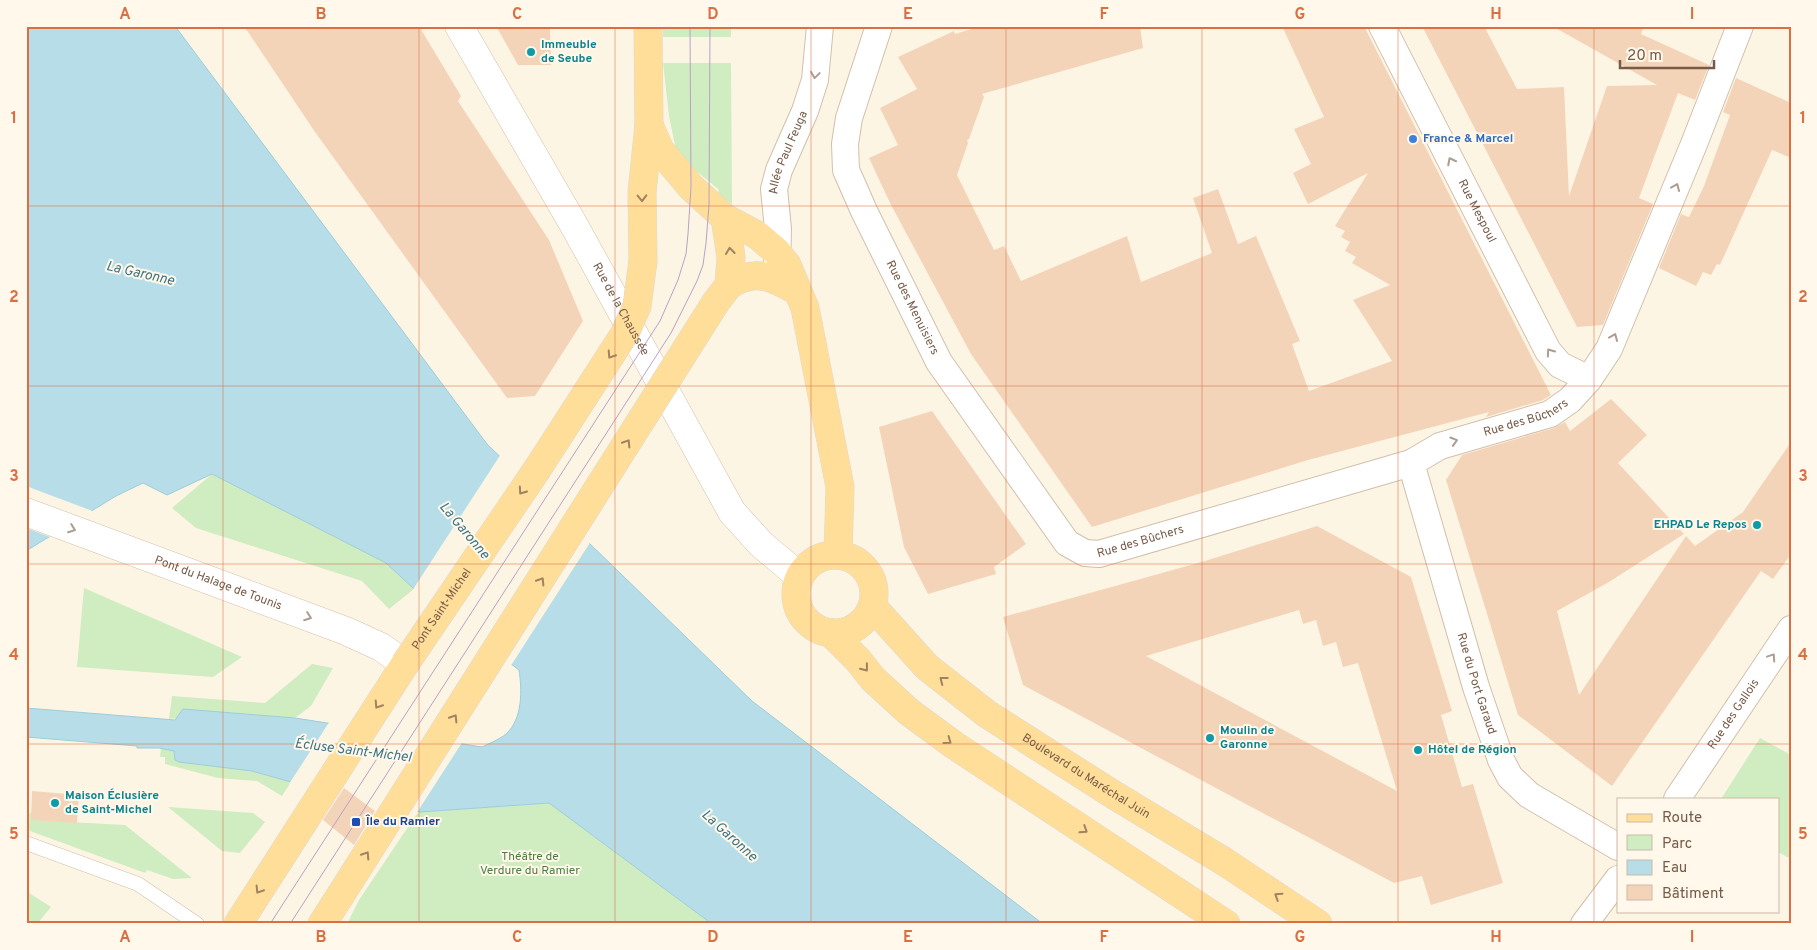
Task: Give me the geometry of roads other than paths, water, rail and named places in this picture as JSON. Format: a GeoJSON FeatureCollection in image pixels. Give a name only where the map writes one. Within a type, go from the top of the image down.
{"type":"FeatureCollection","features":[{"type":"Feature","properties":{"kind":"main road"},"geometry":{"type":"LineString","coordinates":[[648,26],[649,125],[660,150],[671,166],[709,205],[725,218],[757,235],[776,251],[787,265],[788,286],[804,308],[814,347],[840,487],[838,555]]}},
{"type":"Feature","properties":{"kind":"main road","name":"Pont Saint-Michel"},"geometry":{"type":"LineString","coordinates":[[238,924],[405,664],[538,468],[625,333],[638,306],[643,261],[642,192],[649,125]]}},
{"type":"Feature","properties":{"kind":"main road"},"geometry":{"type":"LineString","coordinates":[[723,293],[731,257],[725,218]]}},
{"type":"Feature","properties":{"kind":"main road"},"geometry":{"type":"LineString","coordinates":[[322,924],[723,293],[740,278],[752,274],[788,286]]}},
{"type":"Feature","properties":{"kind":"main road"},"geometry":{"type":"LineString","coordinates":[[838,555],[859,563],[868,573],[873,584],[873,607],[864,620],[846,633],[831,633],[819,630],[809,623],[801,613],[797,601],[800,577],[815,561],[838,555]]}},
{"type":"Feature","properties":{"kind":"main road","name":"Boulevard du Maréchal Juin"},"geometry":{"type":"LineString","coordinates":[[873,607],[927,667],[988,714],[1114,795],[1225,862],[1318,924]]}},
{"type":"Feature","properties":{"kind":"main road"},"geometry":{"type":"LineString","coordinates":[[831,633],[858,660],[873,679],[909,712],[954,745],[1226,924]]}},
{"type":"Feature","properties":{"kind":"street","name":"Rue de la Chaussée"},"geometry":{"type":"LineString","coordinates":[[459,26],[575,227],[732,512],[761,544],[800,577]]}},
{"type":"Feature","properties":{"kind":"street","name":"Allée Paul Feuga"},"geometry":{"type":"LineString","coordinates":[[776,251],[778,229],[774,189],[779,170],[806,111],[815,80],[820,26]]}},
{"type":"Feature","properties":{"kind":"street","name":"Rue des Menuisiers"},"geometry":{"type":"LineString","coordinates":[[879,26],[849,118],[845,144],[846,170],[864,211],[939,362],[1067,543],[1085,553]]}},
{"type":"Feature","properties":{"kind":"street","name":"Rue Mespoul"},"geometry":{"type":"LineString","coordinates":[[1382,26],[1548,351],[1560,365],[1589,379]]}},
{"type":"Feature","properties":{"kind":"street","name":"Rue des Bûchers"},"geometry":{"type":"LineString","coordinates":[[1085,553],[1098,554],[1411,463],[1440,446],[1550,414],[1570,400],[1589,379],[1609,348],[1694,144],[1740,26]]}},
{"type":"Feature","properties":{"kind":"street","name":"Rue du Port Garaud"},"geometry":{"type":"LineString","coordinates":[[1411,463],[1476,687],[1501,760],[1510,777],[1528,795],[1617,847]]}},
{"type":"Feature","properties":{"kind":"street","name":"Pont du Halage de Tounis"},"geometry":{"type":"LineString","coordinates":[[26,512],[338,628],[381,648],[405,664]]}},
{"type":"Feature","properties":{"kind":"street","name":"Rue des Gallois"},"geometry":{"type":"LineString","coordinates":[[1677,798],[1791,629]]}},
{"type":"Feature","properties":{"kind":"street"},"geometry":{"type":"LineString","coordinates":[[1584,924],[1617,880]]}},
{"type":"Feature","properties":{"kind":"lane"},"geometry":{"type":"LineString","coordinates":[[26,843],[138,884],[197,924]]}},
{"type":"Feature","properties":{"kind":"water"},"geometry":{"type":"Polygon","coordinates":[[[26,26],[175,26],[487,444],[752,701],[1043,924],[712,924],[549,803],[420,812],[351,799],[252,771],[179,762],[175,760],[174,751],[159,748],[137,748],[137,746],[26,737],[26,708],[175,720],[183,709],[295,718],[482,747],[504,736],[512,728],[520,704],[521,686],[519,670],[414,589],[386,563],[212,474],[167,495],[143,483],[116,496],[26,551],[26,26]]]}},
{"type":"Feature","properties":{"kind":"tram line"},"geometry":{"type":"LineString","coordinates":[[270,924],[660,321],[678,280],[686,254],[691,187],[690,26]]}},
{"type":"Feature","properties":{"kind":"tram line"},"geometry":{"type":"LineString","coordinates":[[290,924],[671,333],[697,281],[703,265],[709,205],[710,26]]}},
{"type":"Feature","properties":{"kind":"place","name":"Immeuble de Seube"},"geometry":{"type":"Point","coordinates":[531,52]}},
{"type":"Feature","properties":{"kind":"place","name":"France & Marcel"},"geometry":{"type":"Point","coordinates":[1413,139]}},
{"type":"Feature","properties":{"kind":"place","name":"EHPAD Le Repos"},"geometry":{"type":"Point","coordinates":[1757,525]}},
{"type":"Feature","properties":{"kind":"place","name":"Moulin de Garonne"},"geometry":{"type":"Point","coordinates":[1210,738]}},
{"type":"Feature","properties":{"kind":"place","name":"Hôtel de Région"},"geometry":{"type":"Point","coordinates":[1418,750]}},
{"type":"Feature","properties":{"kind":"place","name":"Maison Éclusière de Saint-Michel"},"geometry":{"type":"Point","coordinates":[55,803]}},
{"type":"Feature","properties":{"kind":"place","name":"Île du Ramier"},"geometry":{"type":"Point","coordinates":[356,822]}},
{"type":"Feature","properties":{"kind":"water label","name":"La Garonne"},"geometry":{"type":"Point","coordinates":[140,274]}},
{"type":"Feature","properties":{"kind":"water label","name":"La Garonne"},"geometry":{"type":"Point","coordinates":[464,531]}},
{"type":"Feature","properties":{"kind":"water label","name":"Écluse Saint-Michel"},"geometry":{"type":"Point","coordinates":[353,751]}},
{"type":"Feature","properties":{"kind":"water label","name":"La Garonne"},"geometry":{"type":"Point","coordinates":[729,836]}},
{"type":"Feature","properties":{"kind":"park label","name":"Théâtre de Verdure du Ramier"},"geometry":{"type":"Point","coordinates":[530,864]}}]}
